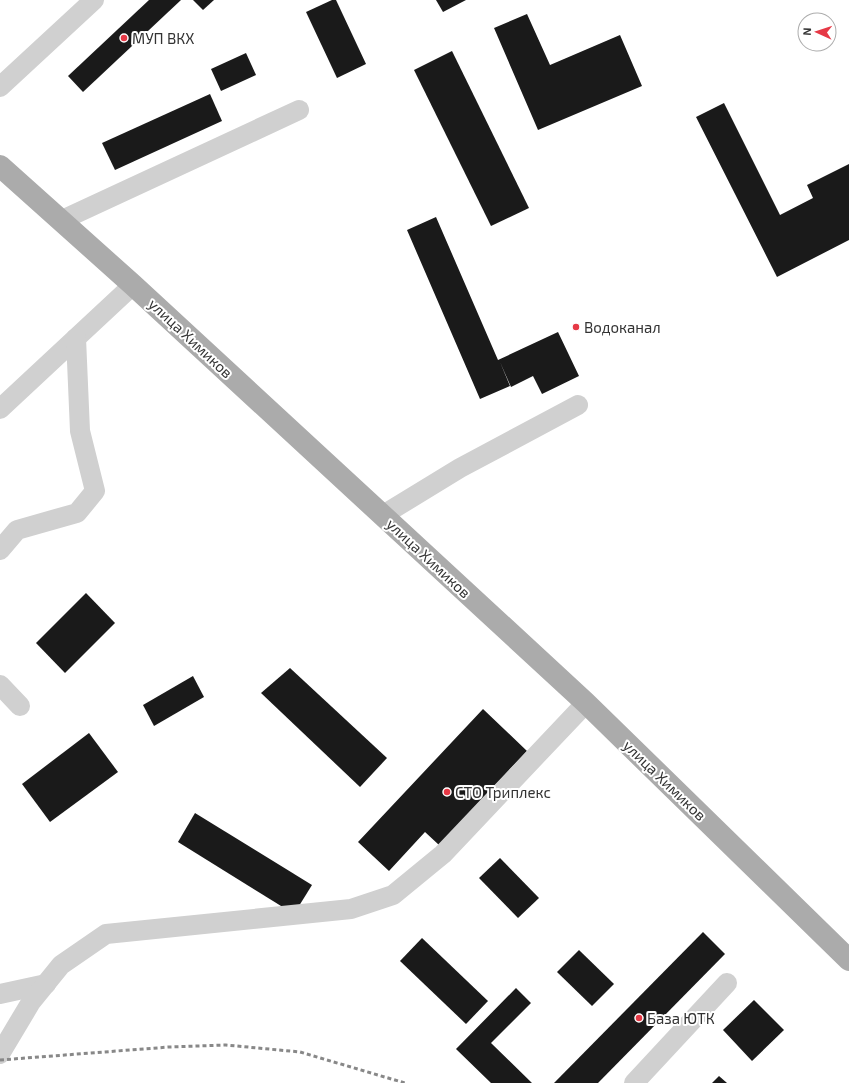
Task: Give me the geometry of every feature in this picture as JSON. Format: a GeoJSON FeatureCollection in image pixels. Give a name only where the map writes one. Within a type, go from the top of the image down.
{"type":"FeatureCollection","features":[{"type":"Feature","properties":{"kind":"main road","name":"улица Химиков"},"geometry":{"type":"LineString","coordinates":[[0,166],[133,285],[586,703],[849,960]]}},
{"type":"Feature","properties":{"kind":"street"},"geometry":{"type":"LineString","coordinates":[[0,87],[94,0]]}},
{"type":"Feature","properties":{"kind":"street"},"geometry":{"type":"LineString","coordinates":[[62,220],[299,110]]}},
{"type":"Feature","properties":{"kind":"street"},"geometry":{"type":"LineString","coordinates":[[0,409],[133,285]]}},
{"type":"Feature","properties":{"kind":"street"},"geometry":{"type":"LineString","coordinates":[[0,550],[17,530],[77,513],[95,491],[80,431],[76,338]]}},
{"type":"Feature","properties":{"kind":"street"},"geometry":{"type":"LineString","coordinates":[[383,515],[460,468],[578,405]]}},
{"type":"Feature","properties":{"kind":"street"},"geometry":{"type":"LineString","coordinates":[[0,685],[20,706]]}},
{"type":"Feature","properties":{"kind":"street"},"geometry":{"type":"LineString","coordinates":[[0,1054],[31,1002],[61,965],[106,934],[351,909],[392,895],[443,854],[586,703]]}},
{"type":"Feature","properties":{"kind":"street"},"geometry":{"type":"LineString","coordinates":[[0,994],[46,984]]}},
{"type":"Feature","properties":{"kind":"street"},"geometry":{"type":"LineString","coordinates":[[634,1083],[727,984]]}},
{"type":"Feature","properties":{"kind":"building","name":"МУП ВКХ"},"geometry":{"type":"Polygon","coordinates":[[[149,0],[181,0],[83,92],[68,76],[149,0]]]}},
{"type":"Feature","properties":{"kind":"building","name":"МУП ВКХ"},"geometry":{"type":"Polygon","coordinates":[[[193,0],[214,0],[203,10],[193,0]]]}},
{"type":"Feature","properties":{"kind":"building"},"geometry":{"type":"Polygon","coordinates":[[[332,0],[336,0],[366,64],[337,78],[306,12],[332,0]]]}},
{"type":"Feature","properties":{"kind":"building"},"geometry":{"type":"Polygon","coordinates":[[[436,0],[466,0],[443,12],[436,0]]]}},
{"type":"Feature","properties":{"kind":"building"},"geometry":{"type":"Polygon","coordinates":[[[527,14],[550,65],[620,35],[642,86],[538,130],[494,28],[527,14]]]}},
{"type":"Feature","properties":{"kind":"building"},"geometry":{"type":"Polygon","coordinates":[[[452,51],[529,208],[491,226],[414,70],[452,51]]]}},
{"type":"Feature","properties":{"kind":"building"},"geometry":{"type":"Polygon","coordinates":[[[246,53],[256,75],[221,91],[211,69],[246,53]]]}},
{"type":"Feature","properties":{"kind":"building"},"geometry":{"type":"Polygon","coordinates":[[[210,94],[222,121],[115,170],[102,143],[210,94]]]}},
{"type":"Feature","properties":{"kind":"building"},"geometry":{"type":"Polygon","coordinates":[[[724,103],[780,215],[813,198],[807,185],[849,164],[849,240],[777,277],[696,117],[724,103]]]}},
{"type":"Feature","properties":{"kind":"building"},"geometry":{"type":"Polygon","coordinates":[[[436,217],[498,360],[558,332],[579,376],[542,394],[533,376],[511,387],[500,362],[510,386],[480,399],[407,230],[436,217]]]}},
{"type":"Feature","properties":{"kind":"building"},"geometry":{"type":"Polygon","coordinates":[[[86,593],[115,623],[65,673],[36,643],[86,593]]]}},
{"type":"Feature","properties":{"kind":"building"},"geometry":{"type":"Polygon","coordinates":[[[290,668],[387,758],[360,787],[261,693],[290,668]]]}},
{"type":"Feature","properties":{"kind":"building"},"geometry":{"type":"Polygon","coordinates":[[[193,676],[204,697],[154,726],[143,705],[193,676]]]}},
{"type":"Feature","properties":{"kind":"building","name":"СТО Триплекс"},"geometry":{"type":"Polygon","coordinates":[[[483,709],[527,751],[439,845],[425,832],[389,871],[358,842],[483,709]]]}},
{"type":"Feature","properties":{"kind":"building"},"geometry":{"type":"Polygon","coordinates":[[[89,733],[118,772],[50,822],[22,784],[89,733]]]}},
{"type":"Feature","properties":{"kind":"building"},"geometry":{"type":"Polygon","coordinates":[[[195,813],[312,885],[294,914],[178,842],[195,813]]]}},
{"type":"Feature","properties":{"kind":"building"},"geometry":{"type":"Polygon","coordinates":[[[500,858],[539,898],[518,918],[479,878],[500,858]]]}},
{"type":"Feature","properties":{"kind":"building","name":"База ЮТК"},"geometry":{"type":"Polygon","coordinates":[[[703,932],[725,954],[598,1083],[554,1083],[703,932]]]}},
{"type":"Feature","properties":{"kind":"building"},"geometry":{"type":"Polygon","coordinates":[[[422,938],[488,1001],[466,1024],[400,961],[422,938]]]}},
{"type":"Feature","properties":{"kind":"building"},"geometry":{"type":"Polygon","coordinates":[[[579,950],[614,984],[592,1006],[557,972],[579,950]]]}},
{"type":"Feature","properties":{"kind":"building"},"geometry":{"type":"Polygon","coordinates":[[[516,988],[531,1003],[491,1043],[532,1083],[491,1083],[456,1049],[516,988]]]}},
{"type":"Feature","properties":{"kind":"building"},"geometry":{"type":"Polygon","coordinates":[[[754,1000],[784,1030],[752,1061],[723,1030],[754,1000]]]}},
{"type":"Feature","properties":{"kind":"building"},"geometry":{"type":"Polygon","coordinates":[[[719,1076],[727,1083],[712,1083],[719,1076]]]}},
{"type":"Feature","properties":{"kind":"railway"},"geometry":{"type":"LineString","coordinates":[[0,1060],[169,1047],[226,1045],[300,1052],[405,1083]]}},
{"type":"Feature","properties":{"kind":"place","name":"МУП ВКХ"},"geometry":{"type":"Point","coordinates":[124,38]}},
{"type":"Feature","properties":{"kind":"place","name":"Водоканал"},"geometry":{"type":"Point","coordinates":[576,327]}},
{"type":"Feature","properties":{"kind":"place","name":"СТО Триплекс"},"geometry":{"type":"Point","coordinates":[447,792]}},
{"type":"Feature","properties":{"kind":"place","name":"База ЮТК"},"geometry":{"type":"Point","coordinates":[639,1018]}}]}
